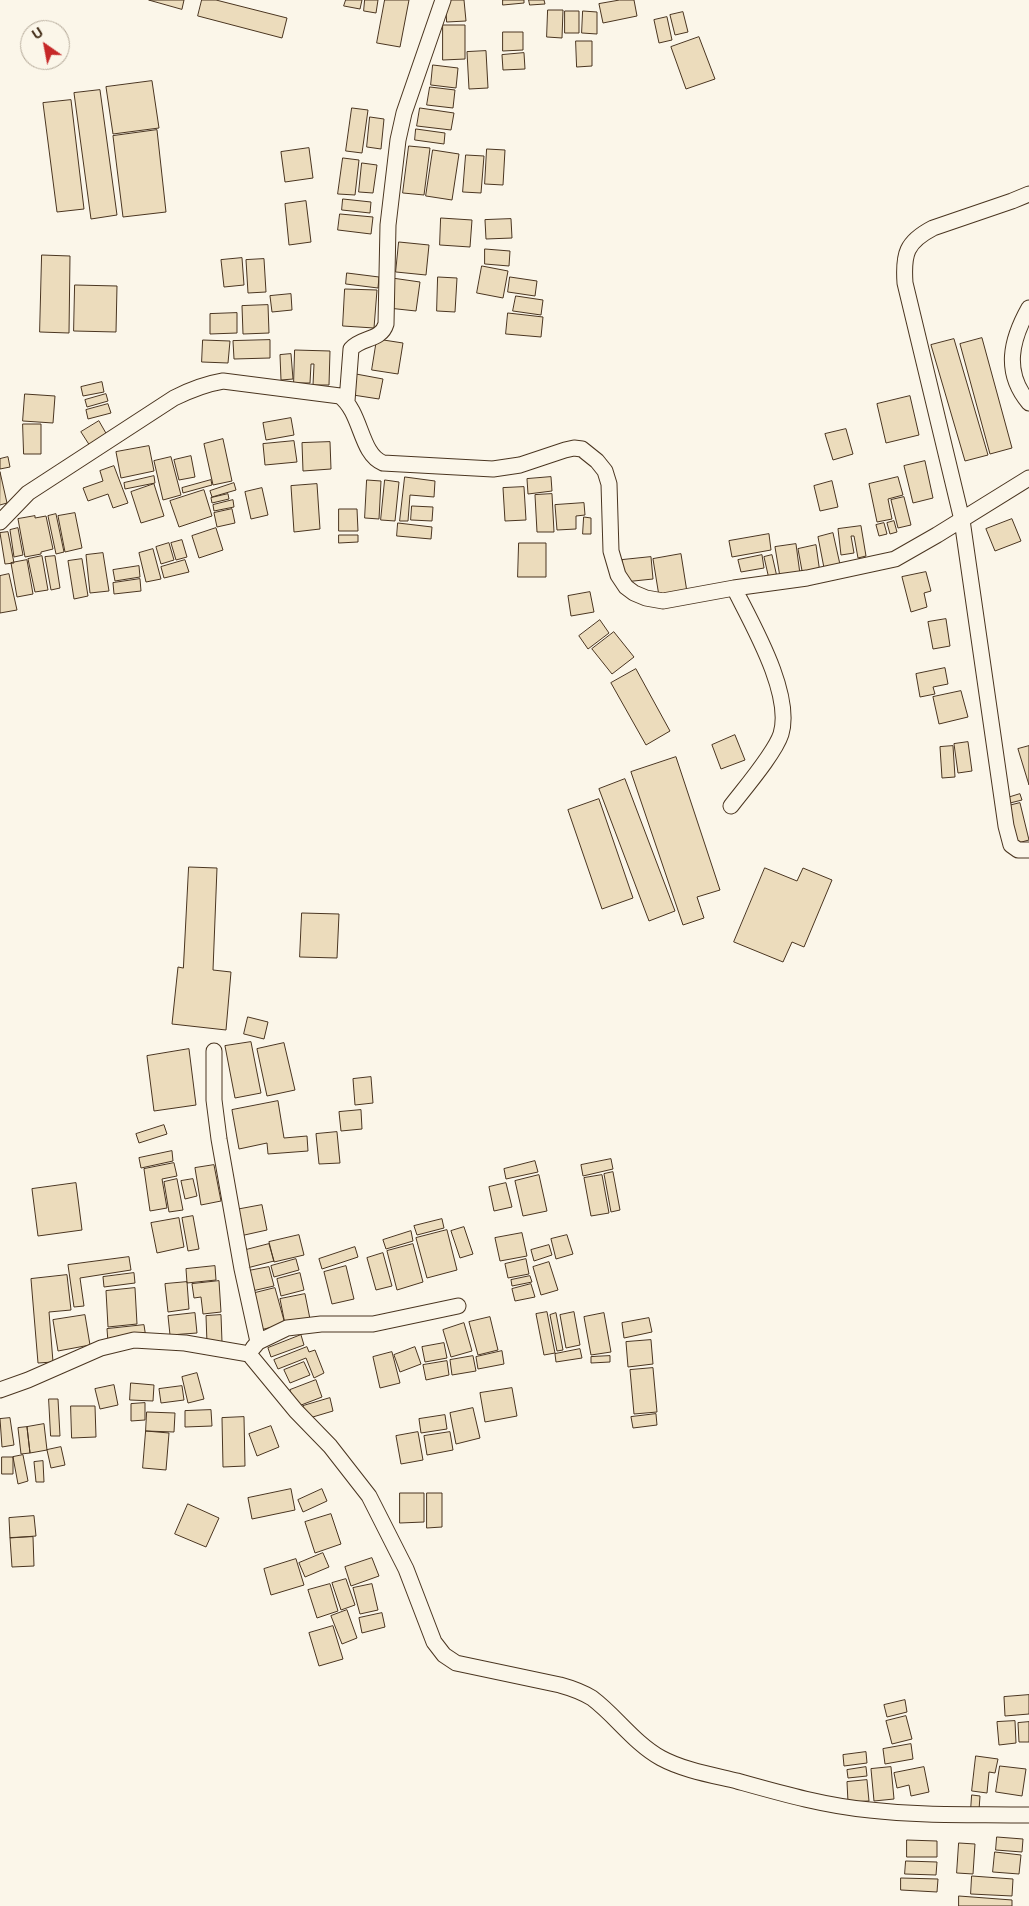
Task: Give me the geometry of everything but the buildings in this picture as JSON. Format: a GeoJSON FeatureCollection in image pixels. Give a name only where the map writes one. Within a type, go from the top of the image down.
{"type":"FeatureCollection","features":[{"type":"Feature","properties":{"kind":"street"},"geometry":{"type":"LineString","coordinates":[[347,401],[351,349],[360,342],[378,336],[386,324],[388,225],[398,140],[404,114],[443,0]]}},
{"type":"Feature","properties":{"kind":"street"},"geometry":{"type":"LineString","coordinates":[[1029,194],[1012,202],[926,232],[910,245],[904,256],[905,283],[962,520],[1006,826],[1011,845],[1018,850],[1029,850]]}},
{"type":"Feature","properties":{"kind":"street"},"geometry":{"type":"LineString","coordinates":[[1029,308],[1014,339],[1012,359],[1013,373],[1018,386],[1029,403]]}},
{"type":"Feature","properties":{"kind":"street"},"geometry":{"type":"LineString","coordinates":[[0,522],[28,493],[174,398],[208,383],[223,381],[340,396],[347,401],[355,413],[368,450],[374,458],[383,463],[493,469],[520,466],[565,450],[582,449],[597,461],[605,471],[609,484],[612,557],[618,575],[626,586],[646,598],[663,601],[734,588],[807,578],[895,559],[1029,478]]}},
{"type":"Feature","properties":{"kind":"street"},"geometry":{"type":"LineString","coordinates":[[731,806],[772,752],[781,736],[783,720],[782,701],[764,648],[734,588]]}},
{"type":"Feature","properties":{"kind":"street"},"geometry":{"type":"LineString","coordinates":[[214,1051],[214,1100],[219,1139],[242,1269],[258,1342]]}},
{"type":"Feature","properties":{"kind":"street"},"geometry":{"type":"LineString","coordinates":[[248,1354],[258,1342],[287,1328],[321,1324],[373,1324],[458,1306]]}},
{"type":"Feature","properties":{"kind":"street"},"geometry":{"type":"LineString","coordinates":[[0,1390],[28,1380],[100,1348],[134,1340],[185,1343],[248,1354],[330,1446],[369,1496],[406,1569],[434,1642],[448,1658],[456,1663],[576,1690],[604,1708],[660,1758],[700,1772],[834,1805],[868,1810],[903,1813],[1029,1816]]}}]}
